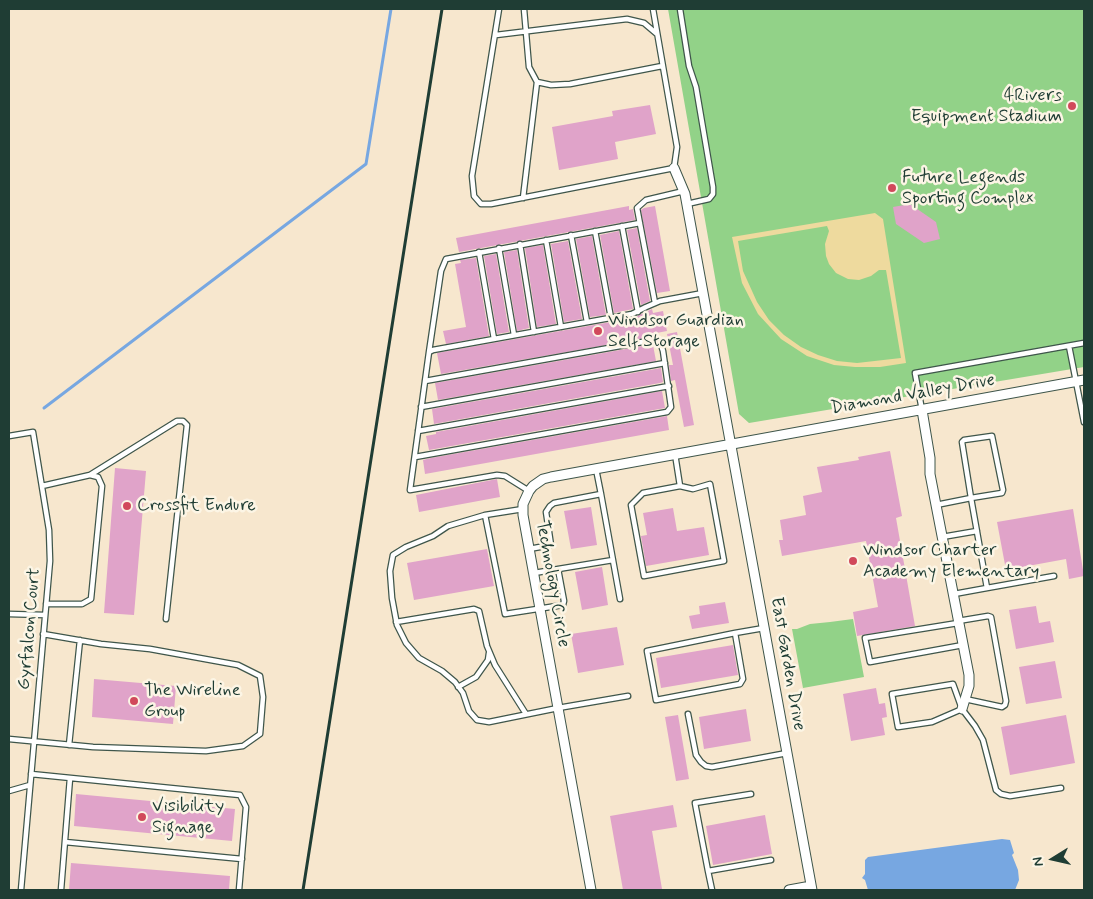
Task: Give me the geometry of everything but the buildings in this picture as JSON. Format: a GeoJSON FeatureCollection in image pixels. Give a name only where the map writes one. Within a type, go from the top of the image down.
{"type":"FeatureCollection","features":[{"type":"Feature","properties":{"kind":"street","name":"East Garden Drive"},"geometry":{"type":"LineString","coordinates":[[674,168],[684,191],[687,204],[812,888]]}},
{"type":"Feature","properties":{"kind":"street","name":"Diamond Valley Drive"},"geometry":{"type":"LineString","coordinates":[[730,444],[1080,381]]}},
{"type":"Feature","properties":{"kind":"street"},"geometry":{"type":"LineString","coordinates":[[922,410],[930,458],[930,474],[969,680],[962,709]]}},
{"type":"Feature","properties":{"kind":"street"},"geometry":{"type":"LineString","coordinates":[[529,491],[543,480],[596,468],[730,444]]}},
{"type":"Feature","properties":{"kind":"street","name":"Technology Circle"},"geometry":{"type":"LineString","coordinates":[[529,491],[523,509],[591,890]]}},
{"type":"Feature","properties":{"kind":"street"},"geometry":{"type":"LineString","coordinates":[[788,890],[812,888]]}},
{"type":"Feature","properties":{"kind":"lane"},"geometry":{"type":"LineString","coordinates":[[499,9],[472,176],[474,196],[481,204],[523,198],[674,168],[677,147],[653,9]]}},
{"type":"Feature","properties":{"kind":"lane"},"geometry":{"type":"LineString","coordinates":[[523,198],[537,82],[529,68],[524,9]]}},
{"type":"Feature","properties":{"kind":"lane"},"geometry":{"type":"LineString","coordinates":[[680,9],[690,66],[696,87],[713,187],[713,194],[709,199],[687,204]]}},
{"type":"Feature","properties":{"kind":"lane"},"geometry":{"type":"LineString","coordinates":[[496,35],[627,19],[644,23],[657,34]]}},
{"type":"Feature","properties":{"kind":"lane"},"geometry":{"type":"LineString","coordinates":[[537,82],[551,85],[570,84],[662,66]]}},
{"type":"Feature","properties":{"kind":"lane"},"geometry":{"type":"LineString","coordinates":[[656,303],[637,208],[646,200],[684,191]]}},
{"type":"Feature","properties":{"kind":"lane"},"geometry":{"type":"LineString","coordinates":[[529,491],[502,475],[410,490],[441,271],[446,259],[640,223]]}},
{"type":"Feature","properties":{"kind":"lane"},"geometry":{"type":"LineString","coordinates":[[622,226],[638,312]]}},
{"type":"Feature","properties":{"kind":"lane"},"geometry":{"type":"LineString","coordinates":[[595,231],[611,318]]}},
{"type":"Feature","properties":{"kind":"lane"},"geometry":{"type":"LineString","coordinates":[[571,235],[587,322]]}},
{"type":"Feature","properties":{"kind":"lane"},"geometry":{"type":"LineString","coordinates":[[546,240],[561,327]]}},
{"type":"Feature","properties":{"kind":"lane"},"geometry":{"type":"LineString","coordinates":[[520,244],[534,332]]}},
{"type":"Feature","properties":{"kind":"lane"},"geometry":{"type":"LineString","coordinates":[[499,248],[514,336]]}},
{"type":"Feature","properties":{"kind":"lane"},"geometry":{"type":"LineString","coordinates":[[478,252],[494,339]]}},
{"type":"Feature","properties":{"kind":"lane"},"geometry":{"type":"LineString","coordinates":[[429,352],[611,318],[638,312],[656,303],[703,293]]}},
{"type":"Feature","properties":{"kind":"lane"},"geometry":{"type":"LineString","coordinates":[[414,457],[667,412],[671,407],[665,362],[661,345],[656,341],[425,381]]}},
{"type":"Feature","properties":{"kind":"lane"},"geometry":{"type":"LineString","coordinates":[[922,410],[915,373],[1084,344]]}},
{"type":"Feature","properties":{"kind":"lane"},"geometry":{"type":"LineString","coordinates":[[1069,346],[1080,381],[1084,422]]}},
{"type":"Feature","properties":{"kind":"lane"},"geometry":{"type":"LineString","coordinates":[[421,407],[665,362]]}},
{"type":"Feature","properties":{"kind":"lane"},"geometry":{"type":"LineString","coordinates":[[418,431],[669,386]]}},
{"type":"Feature","properties":{"kind":"lane"},"geometry":{"type":"LineString","coordinates":[[42,486],[90,475],[177,421],[183,421],[186,425],[166,619]]}},
{"type":"Feature","properties":{"kind":"lane","name":"Gyrfalcon Court"},"geometry":{"type":"LineString","coordinates":[[9,436],[33,432],[49,530],[50,561],[22,890]]}},
{"type":"Feature","properties":{"kind":"lane"},"geometry":{"type":"LineString","coordinates":[[936,505],[971,498],[1002,493],[1003,490],[992,436],[964,440],[962,442],[971,498],[987,588]]}},
{"type":"Feature","properties":{"kind":"lane"},"geometry":{"type":"LineString","coordinates":[[675,454],[680,486]]}},
{"type":"Feature","properties":{"kind":"lane"},"geometry":{"type":"LineString","coordinates":[[596,468],[620,599]]}},
{"type":"Feature","properties":{"kind":"lane"},"geometry":{"type":"LineString","coordinates":[[46,604],[82,604],[91,599],[102,486],[98,477],[90,475]]}},
{"type":"Feature","properties":{"kind":"lane"},"geometry":{"type":"LineString","coordinates":[[710,484],[724,561],[644,576],[631,504],[643,493],[680,486],[693,489],[710,484]]}},
{"type":"Feature","properties":{"kind":"lane"},"geometry":{"type":"LineString","coordinates":[[530,549],[551,545],[546,512],[550,506],[554,503],[601,494]]}},
{"type":"Feature","properties":{"kind":"lane"},"geometry":{"type":"LineString","coordinates":[[523,509],[485,515],[448,526],[433,536],[406,547],[393,555],[390,571],[392,598],[396,622],[406,642],[419,658],[442,671],[458,687],[463,693],[469,711],[477,720],[489,722],[628,696]]}},
{"type":"Feature","properties":{"kind":"lane"},"geometry":{"type":"LineString","coordinates":[[485,515],[505,614],[558,607],[564,604],[558,569]]}},
{"type":"Feature","properties":{"kind":"lane"},"geometry":{"type":"LineString","coordinates":[[942,537],[977,530]]}},
{"type":"Feature","properties":{"kind":"lane"},"geometry":{"type":"LineString","coordinates":[[534,573],[613,560]]}},
{"type":"Feature","properties":{"kind":"lane"},"geometry":{"type":"LineString","coordinates":[[953,595],[1054,576]]}},
{"type":"Feature","properties":{"kind":"lane"},"geometry":{"type":"LineString","coordinates":[[396,622],[474,609],[479,611],[490,652],[510,692],[526,714]]}},
{"type":"Feature","properties":{"kind":"lane"},"geometry":{"type":"LineString","coordinates":[[9,614],[45,615]]}},
{"type":"Feature","properties":{"kind":"lane"},"geometry":{"type":"LineString","coordinates":[[963,645],[870,662],[865,638],[988,616],[991,618],[1006,702],[1002,707],[965,699]]}},
{"type":"Feature","properties":{"kind":"lane"},"geometry":{"type":"LineString","coordinates":[[735,633],[743,679],[740,684],[656,700],[647,651],[735,633],[764,628]]}},
{"type":"Feature","properties":{"kind":"lane"},"geometry":{"type":"LineString","coordinates":[[9,739],[149,750],[206,751],[244,746],[260,734],[263,697],[260,676],[238,665],[150,648],[44,634]]}},
{"type":"Feature","properties":{"kind":"lane"},"geometry":{"type":"LineString","coordinates":[[69,745],[80,640]]}},
{"type":"Feature","properties":{"kind":"lane"},"geometry":{"type":"LineString","coordinates":[[458,687],[476,677],[488,660],[490,652]]}},
{"type":"Feature","properties":{"kind":"lane"},"geometry":{"type":"LineString","coordinates":[[962,709],[932,722],[898,728],[892,694],[953,684],[962,709],[976,726],[983,740],[996,790],[1001,794],[1010,796],[1061,788]]}},
{"type":"Feature","properties":{"kind":"lane"},"geometry":{"type":"LineString","coordinates":[[688,714],[696,755],[706,766],[712,767],[787,753]]}},
{"type":"Feature","properties":{"kind":"lane"},"geometry":{"type":"LineString","coordinates":[[31,774],[240,795],[246,807],[239,890]]}},
{"type":"Feature","properties":{"kind":"lane"},"geometry":{"type":"LineString","coordinates":[[61,890],[70,778]]}},
{"type":"Feature","properties":{"kind":"lane"},"geometry":{"type":"LineString","coordinates":[[9,791],[30,785]]}},
{"type":"Feature","properties":{"kind":"lane"},"geometry":{"type":"LineString","coordinates":[[712,890],[695,803],[751,794]]}},
{"type":"Feature","properties":{"kind":"lane"},"geometry":{"type":"LineString","coordinates":[[65,842],[242,859]]}},
{"type":"Feature","properties":{"kind":"lane"},"geometry":{"type":"LineString","coordinates":[[708,871],[771,860]]}},
{"type":"Feature","properties":{"kind":"green space","name":"Future Legends Sporting Complex"},"geometry":{"type":"Polygon","coordinates":[[[668,9],[1084,9],[1084,367],[749,423],[739,414],[668,9]]]}},
{"type":"Feature","properties":{"kind":"green space"},"geometry":{"type":"Polygon","coordinates":[[[853,619],[864,677],[803,688],[792,629],[810,624],[853,619]]]}},
{"type":"Feature","properties":{"kind":"sand"},"geometry":{"type":"Polygon","coordinates":[[[875,213],[883,219],[906,363],[880,367],[834,365],[807,356],[781,339],[758,314],[742,283],[732,237],[875,213]],[[827,226],[738,241],[743,271],[757,302],[769,320],[784,335],[801,347],[818,355],[837,361],[857,363],[901,358],[886,270],[879,270],[871,276],[859,280],[848,279],[836,273],[826,256],[825,244],[829,231],[827,226]]]}},
{"type":"Feature","properties":{"kind":"water"},"geometry":{"type":"Polygon","coordinates":[[[1002,839],[1010,840],[1014,853],[1012,855],[1018,870],[1019,880],[1015,890],[868,890],[865,880],[862,878],[865,874],[865,860],[868,857],[1002,839]]]}},
{"type":"Feature","properties":{"kind":"waterway"},"geometry":{"type":"LineString","coordinates":[[44,408],[366,164],[391,9]]}},
{"type":"Feature","properties":{"kind":"railway"},"geometry":{"type":"LineString","coordinates":[[303,890],[442,9]]}},
{"type":"Feature","properties":{"kind":"place","name":"4Rivers Equipment Stadium"},"geometry":{"type":"Point","coordinates":[1072,106]}},
{"type":"Feature","properties":{"kind":"place","name":"Future Legends Sporting Complex"},"geometry":{"type":"Point","coordinates":[892,188]}},
{"type":"Feature","properties":{"kind":"place","name":"Windsor Guardian Self Storage"},"geometry":{"type":"Point","coordinates":[598,331]}},
{"type":"Feature","properties":{"kind":"place","name":"Crossfit Endure"},"geometry":{"type":"Point","coordinates":[127,506]}},
{"type":"Feature","properties":{"kind":"place","name":"Windsor Charter Academy Elementary"},"geometry":{"type":"Point","coordinates":[853,561]}},
{"type":"Feature","properties":{"kind":"place","name":"The Wireline Group"},"geometry":{"type":"Point","coordinates":[134,701]}},
{"type":"Feature","properties":{"kind":"place","name":"Visibility Signage"},"geometry":{"type":"Point","coordinates":[142,817]}}]}
